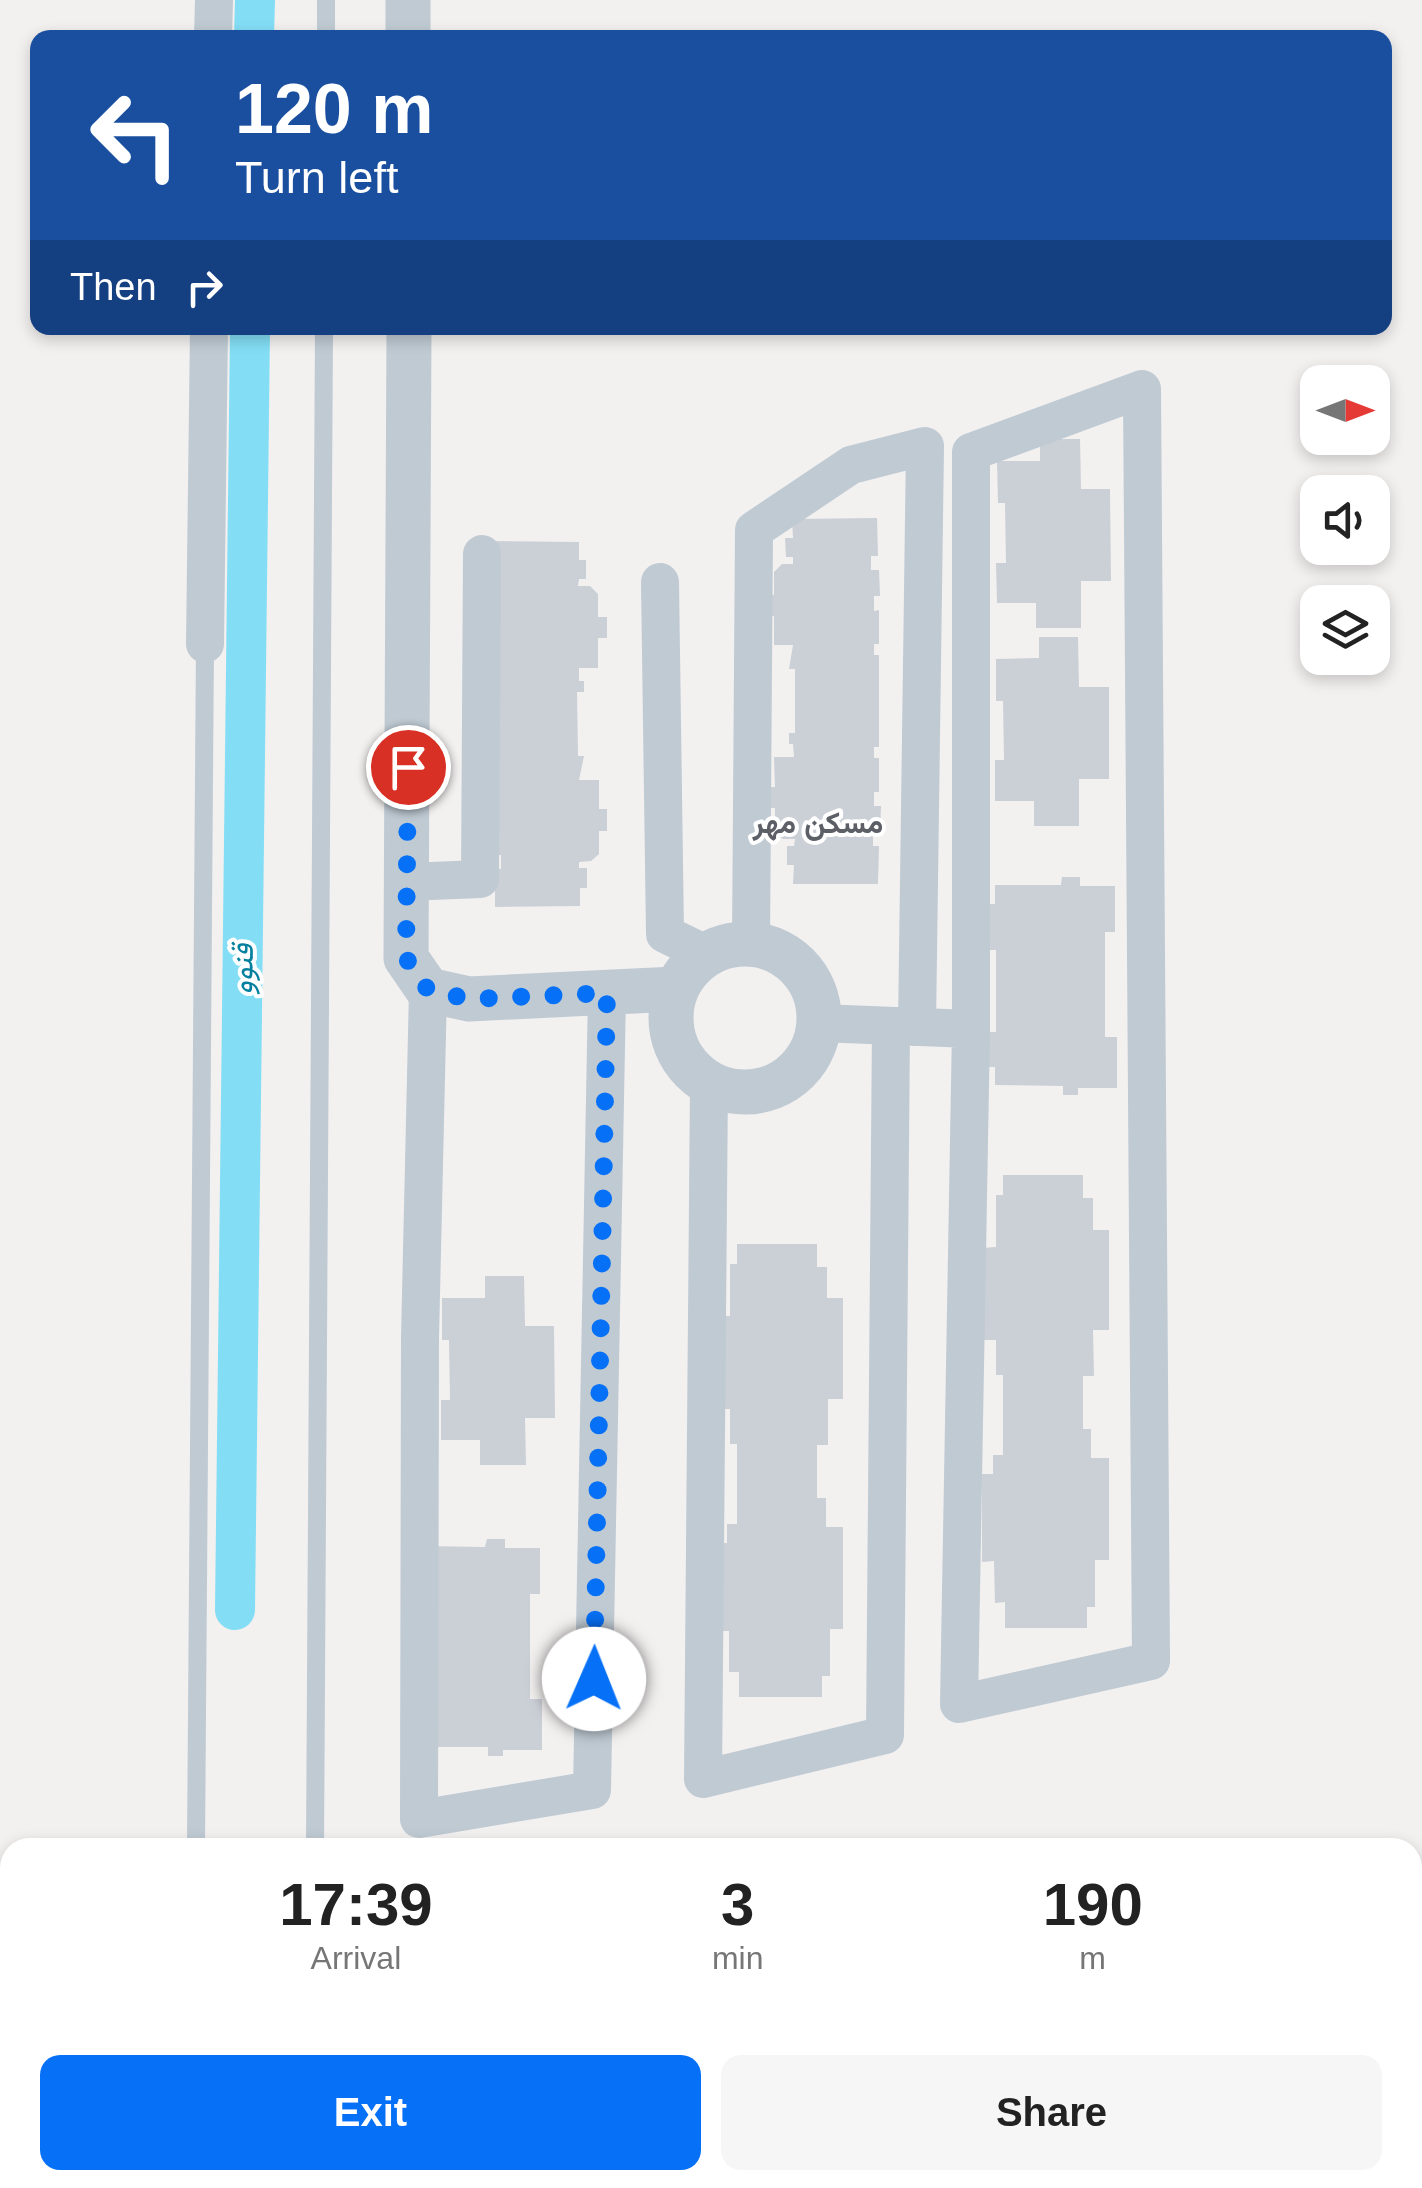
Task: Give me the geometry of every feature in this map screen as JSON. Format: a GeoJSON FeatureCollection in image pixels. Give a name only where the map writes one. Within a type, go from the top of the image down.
{"type":"FeatureCollection","features":[{"type":"Feature","properties":{"kind":"street"},"geometry":{"type":"LineString","coordinates":[[213,30],[214,0]]}},
{"type":"Feature","properties":{"kind":"street"},"geometry":{"type":"LineString","coordinates":[[408,0],[408,30]]}},
{"type":"Feature","properties":{"kind":"street"},"geometry":{"type":"LineString","coordinates":[[205,644],[209,335]]}},
{"type":"Feature","properties":{"kind":"street"},"geometry":{"type":"LineString","coordinates":[[409,335],[406,958],[428,990],[420,1357],[419,1819],[592,1790],[607,993]]}},
{"type":"Feature","properties":{"kind":"street"},"geometry":{"type":"LineString","coordinates":[[1142,389],[1151,1661],[959,1704],[960,1644],[971,1029],[971,452],[1142,389]]}},
{"type":"Feature","properties":{"kind":"street"},"geometry":{"type":"LineString","coordinates":[[709,1084],[703,1778],[885,1734],[904,1027],[926,446],[851,465],[754,530],[750,944]]}},
{"type":"Feature","properties":{"kind":"street"},"geometry":{"type":"LineString","coordinates":[[407,882],[480,879],[482,554]]}},
{"type":"Feature","properties":{"kind":"street"},"geometry":{"type":"LineString","coordinates":[[660,582],[665,934],[706,954]]}},
{"type":"Feature","properties":{"kind":"street"},"geometry":{"type":"LineString","coordinates":[[750,944],[783,955],[808,979],[817,1000],[819,1023],[807,1058],[780,1084],[758,1092],[732,1092],[709,1084],[692,1071],[672,1032],[676,989],[688,970],[706,954],[750,944]]}},
{"type":"Feature","properties":{"kind":"street"},"geometry":{"type":"LineString","coordinates":[[428,990],[469,999],[676,989]]}},
{"type":"Feature","properties":{"kind":"street"},"geometry":{"type":"LineString","coordinates":[[819,1023],[971,1029]]}},
{"type":"Feature","properties":{"kind":"lane"},"geometry":{"type":"LineString","coordinates":[[326,0],[326,30]]}},
{"type":"Feature","properties":{"kind":"lane"},"geometry":{"type":"LineString","coordinates":[[315,1838],[324,335]]}},
{"type":"Feature","properties":{"kind":"lane"},"geometry":{"type":"LineString","coordinates":[[196,1838],[205,644]]}},
{"type":"Feature","properties":{"kind":"building"},"geometry":{"type":"Polygon","coordinates":[[[1040,439],[1080,439],[1081,489],[1110,489],[1111,581],[1081,581],[1081,628],[1036,628],[1036,603],[997,603],[996,563],[1006,563],[1005,503],[998,503],[997,461],[1040,461],[1040,439]]]}},
{"type":"Feature","properties":{"kind":"building"},"geometry":{"type":"Polygon","coordinates":[[[877,518],[878,556],[871,556],[871,570],[879,570],[880,596],[874,596],[874,611],[879,610],[879,644],[874,644],[874,655],[879,655],[879,747],[874,747],[874,758],[879,758],[879,792],[874,792],[874,806],[881,806],[880,832],[873,832],[873,846],[879,846],[878,884],[793,884],[794,865],[787,865],[787,846],[794,846],[795,839],[783,839],[775,832],[775,808],[766,808],[766,787],[775,787],[774,757],[794,757],[793,744],[789,744],[789,733],[795,733],[795,669],[789,669],[793,645],[774,645],[774,616],[765,616],[765,595],[774,595],[774,572],[782,564],[793,564],[793,557],[786,557],[785,538],[793,538],[792,519],[877,518]]]}},
{"type":"Feature","properties":{"kind":"building"},"geometry":{"type":"Polygon","coordinates":[[[495,541],[579,542],[579,560],[586,560],[586,579],[579,579],[578,586],[590,586],[598,594],[598,617],[607,617],[607,638],[598,638],[598,668],[579,668],[584,692],[577,692],[578,756],[584,756],[579,780],[599,780],[599,809],[607,809],[607,831],[599,831],[599,854],[591,861],[579,862],[579,868],[587,868],[587,888],[580,888],[580,906],[495,907],[495,869],[501,869],[501,855],[493,855],[495,541]]]}},
{"type":"Feature","properties":{"kind":"building"},"geometry":{"type":"Polygon","coordinates":[[[1039,637],[1078,637],[1079,687],[1109,687],[1109,779],[1079,779],[1079,826],[1034,826],[1034,801],[995,801],[995,760],[1004,760],[1003,701],[996,701],[996,659],[1039,658],[1039,637]]]}},
{"type":"Feature","properties":{"kind":"building"},"geometry":{"type":"Polygon","coordinates":[[[1062,877],[1080,877],[1080,886],[1115,886],[1115,932],[1105,932],[1105,1037],[1117,1037],[1117,1088],[1078,1088],[1078,1095],[1063,1095],[1063,1086],[995,1085],[995,1067],[985,1067],[986,1032],[996,1032],[996,950],[987,950],[987,904],[995,904],[995,885],[1061,885],[1062,877]]]}},
{"type":"Feature","properties":{"kind":"building"},"geometry":{"type":"Polygon","coordinates":[[[1003,1175],[1083,1175],[1083,1198],[1093,1198],[1093,1230],[1109,1230],[1109,1330],[1093,1330],[1094,1376],[1083,1376],[1083,1429],[1091,1429],[1091,1458],[1109,1458],[1109,1560],[1095,1560],[1095,1607],[1087,1607],[1087,1628],[1005,1628],[1005,1602],[995,1603],[994,1561],[982,1562],[982,1474],[993,1474],[993,1455],[1003,1455],[1003,1375],[996,1375],[996,1340],[981,1340],[981,1248],[996,1247],[996,1195],[1003,1195],[1003,1175]]]}},
{"type":"Feature","properties":{"kind":"building"},"geometry":{"type":"Polygon","coordinates":[[[737,1244],[817,1244],[817,1267],[827,1267],[827,1298],[843,1298],[843,1399],[828,1399],[828,1445],[817,1445],[817,1498],[826,1498],[826,1527],[843,1527],[843,1629],[830,1629],[830,1676],[822,1676],[822,1697],[739,1697],[739,1672],[729,1672],[729,1631],[716,1631],[716,1543],[727,1543],[727,1524],[737,1524],[737,1444],[730,1444],[730,1409],[715,1409],[715,1316],[730,1316],[730,1264],[737,1264],[737,1244]]]}},
{"type":"Feature","properties":{"kind":"building"},"geometry":{"type":"Polygon","coordinates":[[[485,1276],[524,1276],[525,1326],[554,1326],[555,1418],[525,1418],[526,1465],[480,1465],[480,1440],[441,1440],[441,1400],[450,1400],[449,1340],[442,1340],[442,1298],[485,1298],[485,1276]]]}},
{"type":"Feature","properties":{"kind":"building"},"geometry":{"type":"Polygon","coordinates":[[[487,1539],[505,1539],[505,1548],[540,1548],[540,1594],[530,1594],[530,1699],[542,1699],[542,1750],[503,1750],[503,1756],[488,1756],[488,1747],[420,1747],[420,1546],[485,1547],[487,1539]]]}},
{"type":"Feature","properties":{"kind":"waterway","name":"قنوو"},"geometry":{"type":"LineString","coordinates":[[254,30],[255,0]]}},
{"type":"Feature","properties":{"kind":"waterway","name":"قنوو"},"geometry":{"type":"LineString","coordinates":[[235,1610],[250,335]]}},
{"type":"Feature","properties":{"kind":"district","name":"مسکن مهر"},"geometry":{"type":"Point","coordinates":[818,822]}},
{"type":"Feature","properties":{"kind":"route"},"geometry":{"type":"LineString","coordinates":[[408,767],[406,958],[428,990],[469,999],[607,993],[594,1679]]}}]}
